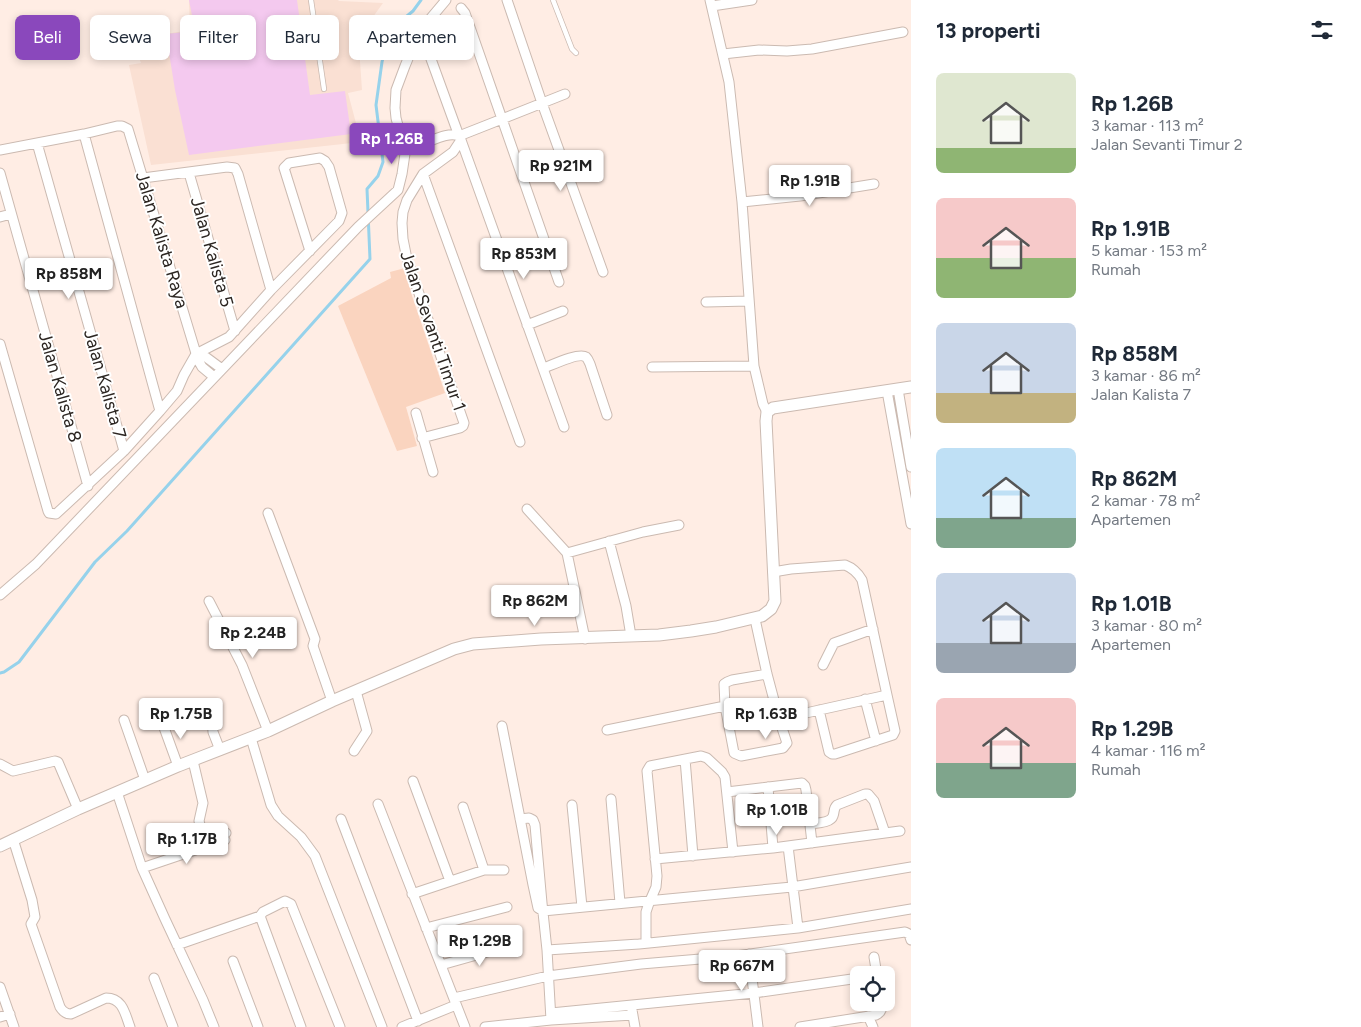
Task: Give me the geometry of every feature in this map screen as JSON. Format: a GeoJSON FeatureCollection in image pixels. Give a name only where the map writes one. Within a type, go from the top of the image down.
{"type":"FeatureCollection","features":[{"type":"Feature","properties":{"kind":"street"},"geometry":{"type":"LineString","coordinates":[[0,595],[36,564],[358,227],[398,190],[406,146],[401,137],[396,118],[396,90],[414,44],[446,0]]}},
{"type":"Feature","properties":{"kind":"street"},"geometry":{"type":"LineString","coordinates":[[507,0],[603,272]]}},
{"type":"Feature","properties":{"kind":"street"},"geometry":{"type":"LineString","coordinates":[[0,846],[144,780],[268,732],[332,701],[440,654],[473,644],[659,635],[691,631],[755,619],[767,613],[774,601],[767,412],[763,404],[754,366],[742,202],[729,82],[711,3],[752,0]]}},
{"type":"Feature","properties":{"kind":"street"},"geometry":{"type":"LineString","coordinates":[[460,8],[465,13],[559,282]]}},
{"type":"Feature","properties":{"kind":"street"},"geometry":{"type":"LineString","coordinates":[[724,54],[759,50],[787,51],[812,49],[903,32]]}},
{"type":"Feature","properties":{"kind":"street"},"geometry":{"type":"LineString","coordinates":[[431,60],[564,427]]}},
{"type":"Feature","properties":{"kind":"street"},"geometry":{"type":"LineString","coordinates":[[520,442],[423,174],[453,152],[460,138],[565,94]]}},
{"type":"Feature","properties":{"kind":"street","name":"Jalan Kalista Raya"},"geometry":{"type":"LineString","coordinates":[[84,134],[117,126],[128,129],[198,360],[214,377]]}},
{"type":"Feature","properties":{"kind":"street"},"geometry":{"type":"LineString","coordinates":[[0,150],[84,134],[160,411]]}},
{"type":"Feature","properties":{"kind":"street"},"geometry":{"type":"LineString","coordinates":[[406,146],[421,144],[451,134],[460,138]]}},
{"type":"Feature","properties":{"kind":"street","name":"Jalan Kalista 7"},"geometry":{"type":"LineString","coordinates":[[38,143],[124,451]]}},
{"type":"Feature","properties":{"kind":"street"},"geometry":{"type":"LineString","coordinates":[[0,344],[48,511],[53,514],[59,512],[88,486],[124,451],[160,411],[177,391],[196,354],[223,340],[235,331],[271,290],[310,251],[339,221],[342,216],[341,209],[329,167],[326,161],[320,158],[289,163],[285,165],[284,170],[310,251]]}},
{"type":"Feature","properties":{"kind":"street"},"geometry":{"type":"LineString","coordinates":[[143,178],[227,167],[235,168],[271,290]]}},
{"type":"Feature","properties":{"kind":"street","name":"Jalan Kalista 5"},"geometry":{"type":"LineString","coordinates":[[189,172],[235,331]]}},
{"type":"Feature","properties":{"kind":"street","name":"Jalan Kalista 8"},"geometry":{"type":"LineString","coordinates":[[0,173],[88,486]]}},
{"type":"Feature","properties":{"kind":"street","name":"Jalan Sevanti Timur 1"},"geometry":{"type":"LineString","coordinates":[[422,438],[460,428],[464,423],[407,259],[402,239],[403,212],[407,200],[423,174]]}},
{"type":"Feature","properties":{"kind":"street"},"geometry":{"type":"LineString","coordinates":[[742,202],[800,196],[874,184]]}},
{"type":"Feature","properties":{"kind":"street"},"geometry":{"type":"LineString","coordinates":[[0,217],[11,214]]}},
{"type":"Feature","properties":{"kind":"street"},"geometry":{"type":"LineString","coordinates":[[706,302],[749,301]]}},
{"type":"Feature","properties":{"kind":"street"},"geometry":{"type":"LineString","coordinates":[[527,325],[563,311]]}},
{"type":"Feature","properties":{"kind":"street"},"geometry":{"type":"LineString","coordinates":[[196,354],[203,355],[222,369]]}},
{"type":"Feature","properties":{"kind":"street"},"geometry":{"type":"LineString","coordinates":[[544,368],[576,356],[587,358],[607,415]]}},
{"type":"Feature","properties":{"kind":"street"},"geometry":{"type":"LineString","coordinates":[[652,368],[754,366]]}},
{"type":"Feature","properties":{"kind":"street"},"geometry":{"type":"LineString","coordinates":[[767,412],[773,408],[911,387]]}},
{"type":"Feature","properties":{"kind":"street"},"geometry":{"type":"LineString","coordinates":[[893,390],[911,467]]}},
{"type":"Feature","properties":{"kind":"street"},"geometry":{"type":"LineString","coordinates":[[893,390],[911,524]]}},
{"type":"Feature","properties":{"kind":"street"},"geometry":{"type":"LineString","coordinates":[[416,413],[433,472]]}},
{"type":"Feature","properties":{"kind":"street"},"geometry":{"type":"LineString","coordinates":[[527,509],[567,553],[585,639]]}},
{"type":"Feature","properties":{"kind":"street"},"geometry":{"type":"LineString","coordinates":[[268,513],[315,639],[313,646],[332,701]]}},
{"type":"Feature","properties":{"kind":"street"},"geometry":{"type":"LineString","coordinates":[[567,553],[643,532],[679,525]]}},
{"type":"Feature","properties":{"kind":"street"},"geometry":{"type":"LineString","coordinates":[[609,541],[626,606],[631,636]]}},
{"type":"Feature","properties":{"kind":"street"},"geometry":{"type":"LineString","coordinates":[[773,572],[845,565],[859,574],[862,580],[895,730],[892,736],[832,754],[829,752],[819,710]]}},
{"type":"Feature","properties":{"kind":"street"},"geometry":{"type":"LineString","coordinates":[[209,600],[242,665],[268,732]]}},
{"type":"Feature","properties":{"kind":"street"},"geometry":{"type":"LineString","coordinates":[[755,619],[767,674],[787,743],[781,749],[738,756],[733,751],[725,706],[725,683],[767,674]]}},
{"type":"Feature","properties":{"kind":"street"},"geometry":{"type":"LineString","coordinates":[[824,665],[834,643],[873,629]]}},
{"type":"Feature","properties":{"kind":"street"},"geometry":{"type":"LineString","coordinates":[[354,751],[366,731],[356,691]]}},
{"type":"Feature","properties":{"kind":"street"},"geometry":{"type":"LineString","coordinates":[[779,720],[886,695]]}},
{"type":"Feature","properties":{"kind":"street"},"geometry":{"type":"LineString","coordinates":[[864,700],[876,741]]}},
{"type":"Feature","properties":{"kind":"street"},"geometry":{"type":"LineString","coordinates":[[211,704],[213,732],[220,750]]}},
{"type":"Feature","properties":{"kind":"street"},"geometry":{"type":"LineString","coordinates":[[607,730],[725,706]]}},
{"type":"Feature","properties":{"kind":"street"},"geometry":{"type":"LineString","coordinates":[[124,720],[144,780]]}},
{"type":"Feature","properties":{"kind":"street"},"geometry":{"type":"LineString","coordinates":[[162,722],[178,766]]}},
{"type":"Feature","properties":{"kind":"street"},"geometry":{"type":"LineString","coordinates":[[502,726],[537,904],[540,910],[792,886],[911,867]]}},
{"type":"Feature","properties":{"kind":"street"},"geometry":{"type":"LineString","coordinates":[[251,738],[271,805],[278,816],[301,837],[315,856],[382,1027]]}},
{"type":"Feature","properties":{"kind":"street"},"geometry":{"type":"LineString","coordinates":[[646,943],[647,908],[656,888],[657,876],[648,769],[652,765],[701,756],[706,757],[724,775],[728,792],[734,852]]}},
{"type":"Feature","properties":{"kind":"street"},"geometry":{"type":"LineString","coordinates":[[685,759],[693,856]]}},
{"type":"Feature","properties":{"kind":"street"},"geometry":{"type":"LineString","coordinates":[[0,764],[13,771],[54,761],[58,762],[78,809]]}},
{"type":"Feature","properties":{"kind":"street"},"geometry":{"type":"LineString","coordinates":[[142,868],[225,837],[208,839],[203,836],[199,820],[203,803],[193,761]]}},
{"type":"Feature","properties":{"kind":"street"},"geometry":{"type":"LineString","coordinates":[[413,781],[450,881]]}},
{"type":"Feature","properties":{"kind":"street"},"geometry":{"type":"LineString","coordinates":[[728,792],[803,784],[806,790],[812,843]]}},
{"type":"Feature","properties":{"kind":"street"},"geometry":{"type":"LineString","coordinates":[[768,787],[773,848]]}},
{"type":"Feature","properties":{"kind":"street"},"geometry":{"type":"LineString","coordinates":[[117,792],[142,868],[214,1027]]}},
{"type":"Feature","properties":{"kind":"street"},"geometry":{"type":"LineString","coordinates":[[810,824],[830,820],[837,805],[868,794],[874,801],[885,833]]}},
{"type":"Feature","properties":{"kind":"street"},"geometry":{"type":"LineString","coordinates":[[611,799],[620,903]]}},
{"type":"Feature","properties":{"kind":"street"},"geometry":{"type":"LineString","coordinates":[[378,804],[465,1027]]}},
{"type":"Feature","properties":{"kind":"street"},"geometry":{"type":"LineString","coordinates":[[572,805],[582,907]]}},
{"type":"Feature","properties":{"kind":"street"},"geometry":{"type":"LineString","coordinates":[[463,807],[484,870]]}},
{"type":"Feature","properties":{"kind":"street"},"geometry":{"type":"LineString","coordinates":[[520,819],[529,818],[535,822],[551,1016]]}},
{"type":"Feature","properties":{"kind":"street"},"geometry":{"type":"LineString","coordinates":[[341,819],[418,1021]]}},
{"type":"Feature","properties":{"kind":"street"},"geometry":{"type":"LineString","coordinates":[[655,859],[773,848],[900,831]]}},
{"type":"Feature","properties":{"kind":"street"},"geometry":{"type":"LineString","coordinates":[[13,839],[32,900],[35,917],[31,924],[62,1011],[71,1014],[106,998],[111,998],[122,1005],[130,1027]]}},
{"type":"Feature","properties":{"kind":"street"},"geometry":{"type":"LineString","coordinates":[[788,846],[798,928]]}},
{"type":"Feature","properties":{"kind":"street"},"geometry":{"type":"LineString","coordinates":[[412,894],[484,870],[504,870]]}},
{"type":"Feature","properties":{"kind":"street"},"geometry":{"type":"LineString","coordinates":[[177,945],[260,916],[263,912],[283,902],[291,904],[340,1027]]}},
{"type":"Feature","properties":{"kind":"street"},"geometry":{"type":"LineString","coordinates":[[426,928],[507,907]]}},
{"type":"Feature","properties":{"kind":"street"},"geometry":{"type":"LineString","coordinates":[[547,950],[646,943],[798,928],[911,909]]}},
{"type":"Feature","properties":{"kind":"street"},"geometry":{"type":"LineString","coordinates":[[260,916],[301,1027]]}},
{"type":"Feature","properties":{"kind":"street"},"geometry":{"type":"LineString","coordinates":[[402,1027],[418,1021],[455,1001],[548,976],[641,964],[749,954],[905,932],[909,934],[911,940]]}},
{"type":"Feature","properties":{"kind":"street"},"geometry":{"type":"LineString","coordinates":[[441,965],[512,945]]}},
{"type":"Feature","properties":{"kind":"street"},"geometry":{"type":"LineString","coordinates":[[749,954],[758,1027]]}},
{"type":"Feature","properties":{"kind":"street"},"geometry":{"type":"LineString","coordinates":[[874,957],[876,966]]}},
{"type":"Feature","properties":{"kind":"street"},"geometry":{"type":"LineString","coordinates":[[233,961],[258,1027]]}},
{"type":"Feature","properties":{"kind":"street"},"geometry":{"type":"LineString","coordinates":[[154,978],[173,1027]]}},
{"type":"Feature","properties":{"kind":"street"},"geometry":{"type":"LineString","coordinates":[[485,1027],[632,1005],[754,993],[850,979]]}},
{"type":"Feature","properties":{"kind":"street"},"geometry":{"type":"LineString","coordinates":[[0,987],[14,1027]]}},
{"type":"Feature","properties":{"kind":"street"},"geometry":{"type":"LineString","coordinates":[[632,1005],[635,1027]]}},
{"type":"Feature","properties":{"kind":"street"},"geometry":{"type":"LineString","coordinates":[[800,1027],[835,1024],[876,1015],[880,1011]]}},
{"type":"Feature","properties":{"kind":"street"},"geometry":{"type":"LineString","coordinates":[[0,1017],[10,1014]]}},
{"type":"Feature","properties":{"kind":"street"},"geometry":{"type":"LineString","coordinates":[[551,1016],[633,1015]]}},
{"type":"Feature","properties":{"kind":"street"},"geometry":{"type":"LineString","coordinates":[[868,1016],[873,1027]]}},
{"type":"Feature","properties":{"kind":"lane"},"geometry":{"type":"LineString","coordinates":[[311,0],[324,89]]}},
{"type":"Feature","properties":{"kind":"lane"},"geometry":{"type":"LineString","coordinates":[[553,0],[572,49],[576,52]]}},
{"type":"Feature","properties":{"kind":"shaded area"},"geometry":{"type":"Polygon","coordinates":[[[189,0],[338,0],[383,3],[374,15],[349,15],[349,60],[360,60],[362,90],[348,93],[361,142],[151,165],[129,65],[141,63],[140,60],[170,60],[170,33],[180,32],[180,60],[256,60],[256,15],[190,15],[189,0]]]}},
{"type":"Feature","properties":{"kind":"shaded area"},"geometry":{"type":"Polygon","coordinates":[[[405,268],[412,296],[445,393],[406,407],[417,446],[397,451],[338,306],[391,278],[390,272],[405,268]]]}},
{"type":"Feature","properties":{"kind":"building"},"geometry":{"type":"Polygon","coordinates":[[[189,0],[297,0],[299,15],[266,15],[266,60],[305,60],[310,95],[345,91],[351,134],[189,155],[170,59],[170,34],[180,33],[180,60],[256,60],[256,15],[192,15],[189,0]]]}},
{"type":"Feature","properties":{"kind":"waterway"},"geometry":{"type":"LineString","coordinates":[[0,673],[19,662],[95,562],[127,531],[370,259],[367,189],[378,176],[383,162],[376,105],[382,62],[390,30],[413,11],[421,0]]}}]}
